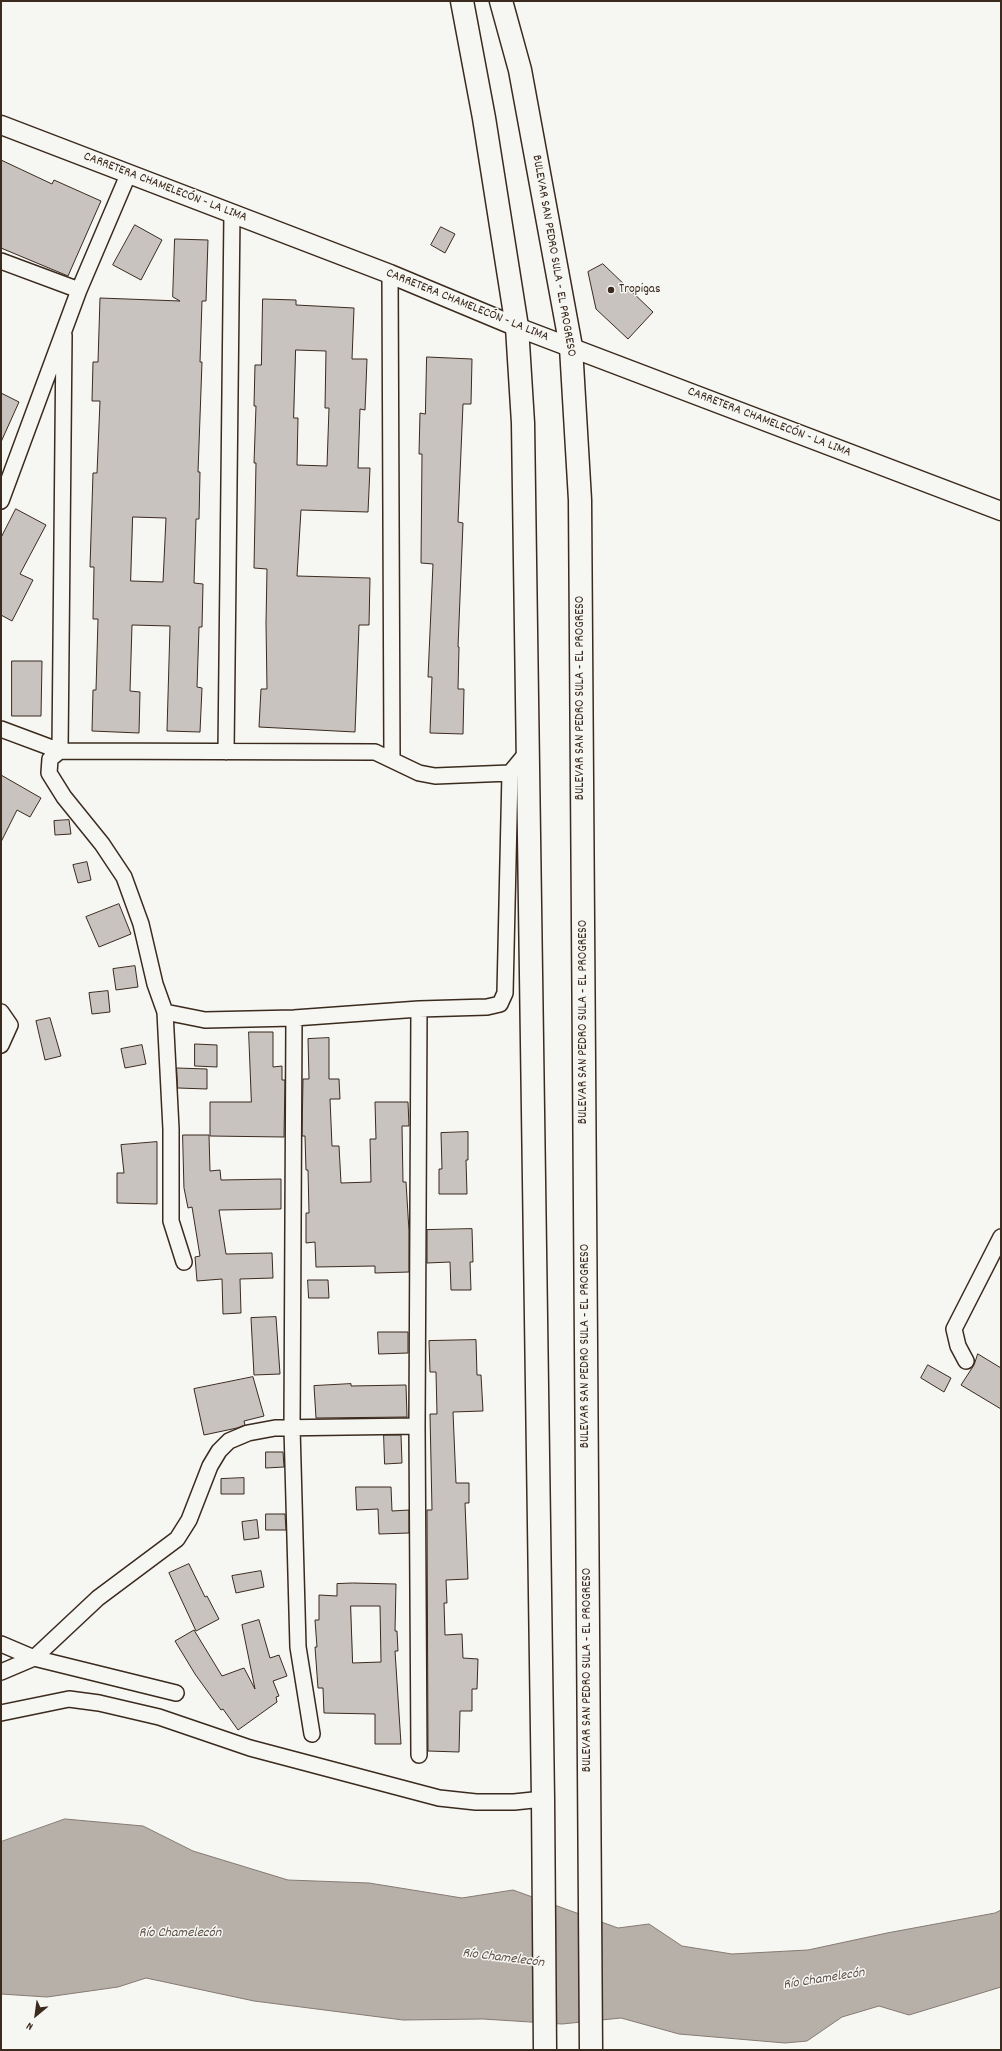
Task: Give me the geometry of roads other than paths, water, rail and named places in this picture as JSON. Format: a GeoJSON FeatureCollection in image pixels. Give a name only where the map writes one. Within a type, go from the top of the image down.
{"type":"FeatureCollection","features":[{"type":"Feature","properties":{"kind":"main road"},"geometry":{"type":"LineString","coordinates":[[462,1],[484,118],[517,327],[523,423],[543,1799],[545,2050]]}},
{"type":"Feature","properties":{"kind":"main road","name":"BULEVAR SAN PEDRO SULA - EL PROGRESO"},"geometry":{"type":"LineString","coordinates":[[501,1],[520,70],[571,347],[580,500],[591,2050]]}},
{"type":"Feature","properties":{"kind":"street","name":"CARRETERA CHAMELECÓN - LA LIMA"},"geometry":{"type":"LineString","coordinates":[[1,125],[128,175],[232,213],[390,274],[517,327],[1001,511]]}},
{"type":"Feature","properties":{"kind":"street"},"geometry":{"type":"LineString","coordinates":[[1,501],[64,335],[79,290],[128,175]]}},
{"type":"Feature","properties":{"kind":"street"},"geometry":{"type":"LineString","coordinates":[[226,752],[232,213]]}},
{"type":"Feature","properties":{"kind":"street"},"geometry":{"type":"LineString","coordinates":[[1,261],[79,290]]}},
{"type":"Feature","properties":{"kind":"street"},"geometry":{"type":"LineString","coordinates":[[390,274],[392,758]]}},
{"type":"Feature","properties":{"kind":"street"},"geometry":{"type":"LineString","coordinates":[[60,751],[64,335]]}},
{"type":"Feature","properties":{"kind":"street"},"geometry":{"type":"LineString","coordinates":[[1,729],[60,751],[375,752],[392,758],[407,768],[435,776],[510,773]]}},
{"type":"Feature","properties":{"kind":"street"},"geometry":{"type":"LineString","coordinates":[[165,1012],[205,1020],[294,1018],[418,1009],[487,1007],[500,1004],[505,993],[510,773],[528,750]]}},
{"type":"Feature","properties":{"kind":"street"},"geometry":{"type":"LineString","coordinates":[[60,751],[50,759],[49,773],[64,797],[102,844],[124,877],[141,924],[155,984],[165,1012],[171,1129],[171,1221],[184,1262]]}},
{"type":"Feature","properties":{"kind":"street"},"geometry":{"type":"LineString","coordinates":[[418,1009],[417,1426],[419,1755]]}},
{"type":"Feature","properties":{"kind":"street"},"geometry":{"type":"LineString","coordinates":[[1,1012],[10,1025],[1,1045]]}},
{"type":"Feature","properties":{"kind":"street"},"geometry":{"type":"LineString","coordinates":[[294,1018],[292,1428],[298,1647],[312,1734]]}},
{"type":"Feature","properties":{"kind":"street"},"geometry":{"type":"LineString","coordinates":[[966,1361],[958,1346],[954,1329],[1001,1237]]}},
{"type":"Feature","properties":{"kind":"street"},"geometry":{"type":"LineString","coordinates":[[1,1672],[34,1658],[98,1598],[177,1538],[185,1529],[210,1466],[219,1451],[229,1442],[248,1432],[292,1428],[417,1426]]}},
{"type":"Feature","properties":{"kind":"street"},"geometry":{"type":"LineString","coordinates":[[1,1644],[34,1658],[176,1693]]}},
{"type":"Feature","properties":{"kind":"street"},"geometry":{"type":"LineString","coordinates":[[1,1713],[69,1700],[99,1703],[159,1717],[250,1748],[439,1798],[484,1802],[514,1802],[543,1799]]}},
{"type":"Feature","properties":{"kind":"water","name":"Río Chamelecón"},"geometry":{"type":"Polygon","coordinates":[[[65,1819],[143,1826],[193,1851],[288,1880],[369,1883],[462,1898],[513,1890],[618,1928],[649,1924],[682,1946],[732,1954],[808,1950],[887,1933],[995,1913],[1001,1910],[1001,1987],[909,2015],[879,2006],[842,2017],[807,2041],[785,2043],[679,2034],[621,2018],[562,2024],[483,2019],[403,2020],[254,2001],[146,1978],[118,1987],[47,1997],[1,1994],[1,1842],[65,1819]]]}},
{"type":"Feature","properties":{"kind":"place","name":"Tropigas"},"geometry":{"type":"Point","coordinates":[611,290]}}]}
